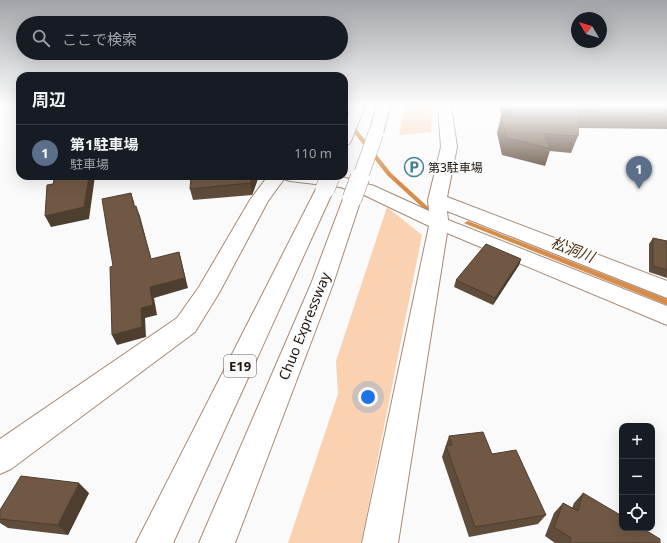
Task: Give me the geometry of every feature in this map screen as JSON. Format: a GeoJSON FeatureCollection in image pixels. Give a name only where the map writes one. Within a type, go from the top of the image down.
{"type":"FeatureCollection","features":[{"type":"Feature","properties":{"kind":"main road","name":"Chuo Expressway"},"geometry":{"type":"LineString","coordinates":[[217,543],[322,284],[376,131]]}},
{"type":"Feature","properties":{"kind":"main road"},"geometry":{"type":"LineString","coordinates":[[380,543],[449,147],[447,131]]}},
{"type":"Feature","properties":{"kind":"main road"},"geometry":{"type":"LineString","coordinates":[[0,458],[186,325],[207,293],[259,200],[274,180]]}},
{"type":"Feature","properties":{"kind":"main road"},"geometry":{"type":"LineString","coordinates":[[325,180],[342,182],[438,211],[667,290]]}},
{"type":"Feature","properties":{"kind":"main road","name":"E19"},"geometry":{"type":"LineString","coordinates":[[154,543],[328,182]]}},
{"type":"Feature","properties":{"kind":"main road"},"geometry":{"type":"LineString","coordinates":[[438,211],[667,316]]}},
{"type":"Feature","properties":{"kind":"shaded area"},"geometry":{"type":"Polygon","coordinates":[[[400,131],[431,131],[431,132],[399,135],[400,131]]]}},
{"type":"Feature","properties":{"kind":"shaded area"},"geometry":{"type":"Polygon","coordinates":[[[387,207],[422,235],[361,543],[288,543],[338,394],[336,361],[387,207]]]}},
{"type":"Feature","properties":{"kind":"building"},"geometry":{"type":"Polygon","coordinates":[[[505,131],[578,131],[578,136],[544,134],[551,149],[507,138],[505,131]]]}},
{"type":"Feature","properties":{"kind":"building"},"geometry":{"type":"Polygon","coordinates":[[[54,180],[88,180],[84,207],[45,216],[47,185],[53,184],[54,180]]]}},
{"type":"Feature","properties":{"kind":"building"},"geometry":{"type":"Polygon","coordinates":[[[191,180],[251,180],[250,183],[190,189],[191,180]]]}},
{"type":"Feature","properties":{"kind":"building"},"geometry":{"type":"Polygon","coordinates":[[[131,193],[151,259],[179,252],[185,278],[150,287],[153,305],[141,308],[142,327],[112,335],[110,267],[113,266],[102,199],[131,193]]]}},
{"type":"Feature","properties":{"kind":"building"},"geometry":{"type":"Polygon","coordinates":[[[653,238],[667,241],[667,270],[653,266],[653,238]]]}},
{"type":"Feature","properties":{"kind":"building"},"geometry":{"type":"Polygon","coordinates":[[[486,244],[521,259],[495,298],[456,280],[486,244]]]}},
{"type":"Feature","properties":{"kind":"building"},"geometry":{"type":"Polygon","coordinates":[[[483,432],[492,454],[516,450],[546,515],[475,527],[446,446],[452,445],[449,436],[483,432]]]}},
{"type":"Feature","properties":{"kind":"building"},"geometry":{"type":"Polygon","coordinates":[[[21,476],[79,483],[58,525],[0,519],[0,510],[21,476]]]}},
{"type":"Feature","properties":{"kind":"building"},"geometry":{"type":"Polygon","coordinates":[[[583,493],[619,514],[619,531],[647,531],[660,539],[660,543],[570,543],[571,538],[554,527],[563,503],[578,511],[583,493]]]}},
{"type":"Feature","properties":{"kind":"waterway","name":"松洞川"},"geometry":{"type":"LineString","coordinates":[[355,131],[389,174],[425,207],[437,211]]}},
{"type":"Feature","properties":{"kind":"waterway","name":"松洞川"},"geometry":{"type":"LineString","coordinates":[[468,223],[667,302]]}},
{"type":"Feature","properties":{"kind":"place","name":"第3駐車場"},"geometry":{"type":"Point","coordinates":[414,167]}},
{"type":"Feature","properties":{"kind":"place","name":"第1駐車場"},"geometry":{"type":"Point","coordinates":[639,189]}}]}
